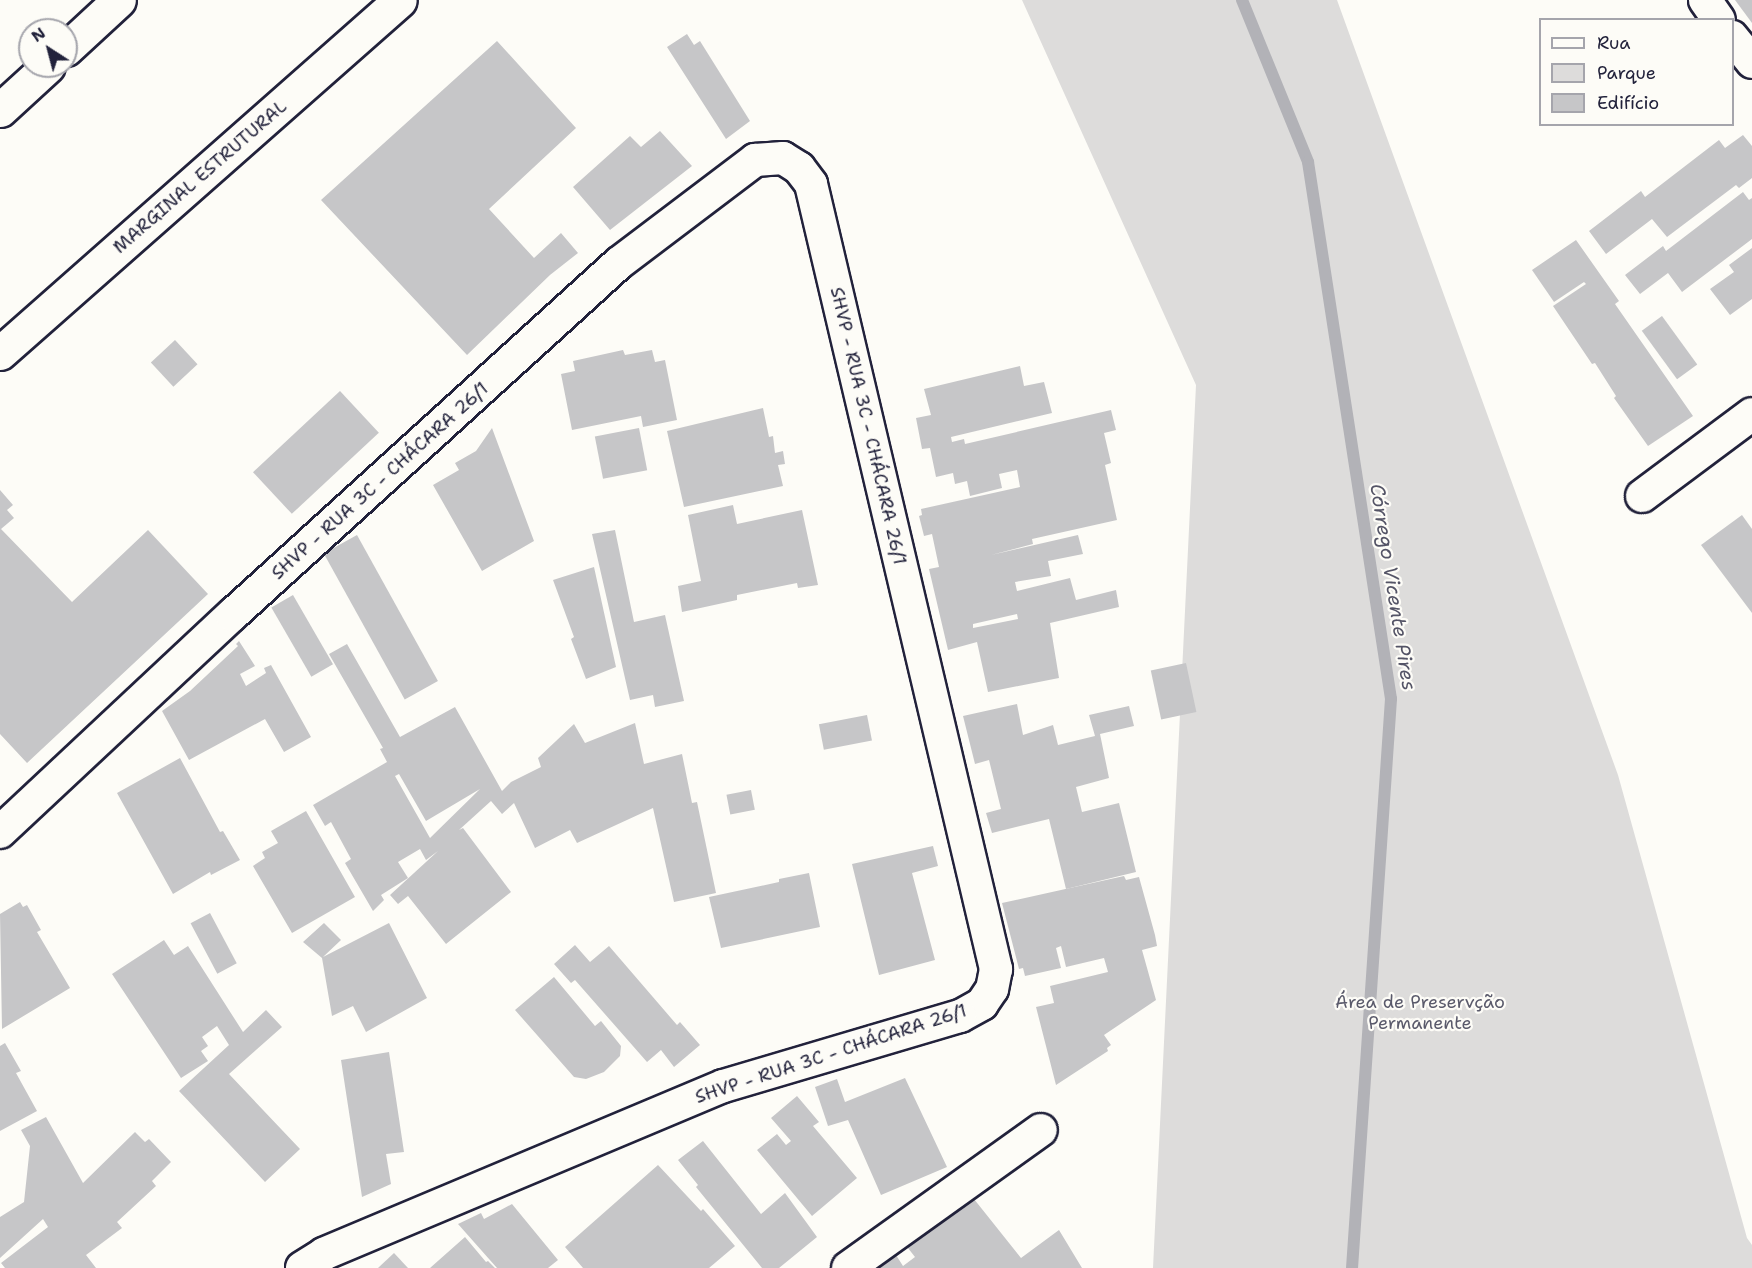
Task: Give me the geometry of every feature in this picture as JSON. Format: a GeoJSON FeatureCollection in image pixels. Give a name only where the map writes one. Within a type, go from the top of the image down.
{"type":"FeatureCollection","features":[{"type":"Feature","properties":{"kind":"main road"},"geometry":{"type":"LineString","coordinates":[[78,38],[119,0]]}},
{"type":"Feature","properties":{"kind":"main road","name":"MARGINAL ESTRUTURAL"},"geometry":{"type":"LineString","coordinates":[[0,353],[400,0]]}},
{"type":"Feature","properties":{"kind":"main road"},"geometry":{"type":"LineString","coordinates":[[0,110],[35,78]]}},
{"type":"Feature","properties":{"kind":"street"},"geometry":{"type":"LineString","coordinates":[[1705,0],[1718,18]]}},
{"type":"Feature","properties":{"kind":"street"},"geometry":{"type":"LineString","coordinates":[[1734,40],[1752,62]]}},
{"type":"Feature","properties":{"kind":"street","name":"SHVP - RUA 3C - CHÁCARA 26/1"},"geometry":{"type":"LineString","coordinates":[[0,832],[232,615],[619,263],[755,160],[783,158],[799,168],[811,184],[969,854],[996,969],[992,989],[982,1004],[960,1016],[723,1086],[324,1254],[302,1268]]}},
{"type":"Feature","properties":{"kind":"street"},"geometry":{"type":"LineString","coordinates":[[1642,496],[1752,414]]}},
{"type":"Feature","properties":{"kind":"street"},"geometry":{"type":"LineString","coordinates":[[848,1268],[1041,1130]]}},
{"type":"Feature","properties":{"kind":"green space","name":"Área de Preservção Permanente"},"geometry":{"type":"Polygon","coordinates":[[[1022,0],[1337,0],[1618,775],[1747,1238],[1752,1245],[1752,1268],[1153,1268],[1196,385],[1022,0]]]}},
{"type":"Feature","properties":{"kind":"building"},"geometry":{"type":"Polygon","coordinates":[[[1735,0],[1752,0],[1752,23],[1735,0]]]}},
{"type":"Feature","properties":{"kind":"building"},"geometry":{"type":"Polygon","coordinates":[[[687,34],[694,45],[700,41],[750,121],[726,139],[667,47],[687,34]]]}},
{"type":"Feature","properties":{"kind":"building"},"geometry":{"type":"Polygon","coordinates":[[[497,41],[576,128],[489,209],[534,258],[561,233],[578,253],[550,275],[467,355],[321,200],[497,41]]]}},
{"type":"Feature","properties":{"kind":"building"},"geometry":{"type":"Polygon","coordinates":[[[660,131],[692,166],[610,230],[573,187],[630,136],[641,147],[660,131]]]}},
{"type":"Feature","properties":{"kind":"building"},"geometry":{"type":"Polygon","coordinates":[[[1743,135],[1752,146],[1752,178],[1739,188],[1736,185],[1667,237],[1652,219],[1606,254],[1589,231],[1641,191],[1645,197],[1719,140],[1725,148],[1743,135]]]}},
{"type":"Feature","properties":{"kind":"building"},"geometry":{"type":"Polygon","coordinates":[[[1743,192],[1749,200],[1752,198],[1752,239],[1682,292],[1668,273],[1640,294],[1625,275],[1663,246],[1666,251],[1743,192]]]}},
{"type":"Feature","properties":{"kind":"building"},"geometry":{"type":"Polygon","coordinates":[[[1576,240],[1619,301],[1615,304],[1693,416],[1648,446],[1614,398],[1616,396],[1595,363],[1592,364],[1553,306],[1586,284],[1584,282],[1554,302],[1532,270],[1576,240]]]}},
{"type":"Feature","properties":{"kind":"building"},"geometry":{"type":"Polygon","coordinates":[[[1752,248],[1752,299],[1730,315],[1710,289],[1734,272],[1729,265],[1752,248]]]}},
{"type":"Feature","properties":{"kind":"building"},"geometry":{"type":"Polygon","coordinates":[[[1662,316],[1697,365],[1677,379],[1642,331],[1662,316]]]}},
{"type":"Feature","properties":{"kind":"building"},"geometry":{"type":"Polygon","coordinates":[[[175,340],[198,364],[173,387],[151,363],[175,340]]]}},
{"type":"Feature","properties":{"kind":"building"},"geometry":{"type":"Polygon","coordinates":[[[623,350],[625,355],[652,350],[655,362],[665,360],[677,420],[643,427],[641,416],[572,430],[561,374],[575,371],[573,361],[623,350]]]}},
{"type":"Feature","properties":{"kind":"building"},"geometry":{"type":"Polygon","coordinates":[[[1020,366],[1024,386],[1044,382],[1052,413],[951,437],[952,442],[964,439],[965,444],[1111,410],[1116,430],[1104,433],[1111,463],[1105,465],[1117,520],[1032,539],[1033,544],[991,555],[1078,535],[1083,554],[1048,561],[1051,576],[1015,582],[1017,591],[1070,578],[1076,600],[1116,590],[1119,607],[1050,623],[1059,678],[988,692],[977,642],[948,650],[929,569],[939,567],[932,534],[924,536],[919,516],[922,515],[921,509],[1020,487],[1017,470],[999,474],[1002,488],[970,496],[967,481],[955,484],[953,473],[936,477],[930,448],[922,449],[916,418],[931,415],[924,389],[1020,366]],[[1017,614],[973,624],[973,628],[1018,619],[1017,614]]]}},
{"type":"Feature","properties":{"kind":"building"},"geometry":{"type":"Polygon","coordinates":[[[340,391],[379,433],[292,514],[253,472],[340,391]]]}},
{"type":"Feature","properties":{"kind":"building"},"geometry":{"type":"Polygon","coordinates":[[[763,408],[769,437],[773,436],[775,453],[783,451],[785,464],[778,465],[783,486],[684,507],[667,431],[763,408]]]}},
{"type":"Feature","properties":{"kind":"building"},"geometry":{"type":"Polygon","coordinates":[[[492,428],[534,541],[482,571],[433,485],[459,470],[455,463],[476,451],[492,428]]]}},
{"type":"Feature","properties":{"kind":"building"},"geometry":{"type":"Polygon","coordinates":[[[639,428],[647,470],[603,479],[595,437],[639,428]]]}},
{"type":"Feature","properties":{"kind":"building"},"geometry":{"type":"Polygon","coordinates":[[[0,490],[13,505],[7,510],[14,518],[1,529],[72,602],[148,530],[208,594],[27,763],[0,734],[0,490]]]}},
{"type":"Feature","properties":{"kind":"building"},"geometry":{"type":"Polygon","coordinates":[[[733,505],[737,524],[802,510],[818,585],[798,588],[797,583],[737,595],[737,600],[682,612],[678,586],[701,581],[688,515],[733,505]]]}},
{"type":"Feature","properties":{"kind":"building"},"geometry":{"type":"Polygon","coordinates":[[[1742,515],[1752,529],[1752,613],[1701,545],[1742,515]]]}},
{"type":"Feature","properties":{"kind":"building"},"geometry":{"type":"Polygon","coordinates":[[[615,530],[634,622],[665,615],[684,701],[655,707],[653,695],[630,700],[592,534],[615,530]]]}},
{"type":"Feature","properties":{"kind":"building"},"geometry":{"type":"Polygon","coordinates":[[[357,535],[438,681],[405,699],[324,553],[357,535]]]}},
{"type":"Feature","properties":{"kind":"building"},"geometry":{"type":"Polygon","coordinates":[[[594,567],[616,667],[586,679],[571,639],[574,637],[553,580],[594,567]]]}},
{"type":"Feature","properties":{"kind":"building"},"geometry":{"type":"Polygon","coordinates":[[[293,595],[333,664],[311,677],[271,608],[293,595]]]}},
{"type":"Feature","properties":{"kind":"building"},"geometry":{"type":"Polygon","coordinates":[[[239,641],[255,666],[240,674],[246,686],[266,673],[264,668],[271,665],[311,737],[284,752],[265,719],[189,760],[162,711],[190,691],[238,646],[236,644],[239,641]]]}},
{"type":"Feature","properties":{"kind":"building"},"geometry":{"type":"Polygon","coordinates":[[[347,644],[400,737],[455,707],[502,791],[511,782],[541,767],[538,758],[574,724],[585,743],[635,723],[644,764],[682,754],[692,803],[697,802],[716,893],[674,902],[653,808],[577,843],[570,830],[535,848],[514,803],[502,814],[491,801],[459,830],[463,828],[511,892],[446,944],[408,896],[398,904],[390,895],[438,851],[426,860],[420,849],[398,862],[408,878],[381,895],[384,900],[373,911],[345,863],[351,859],[331,822],[325,826],[313,805],[387,762],[380,749],[383,748],[329,654],[347,644]],[[399,774],[395,776],[430,838],[480,789],[426,821],[399,774]]]}},
{"type":"Feature","properties":{"kind":"building"},"geometry":{"type":"Polygon","coordinates":[[[1186,663],[1196,712],[1161,719],[1151,670],[1186,663]]]}},
{"type":"Feature","properties":{"kind":"building"},"geometry":{"type":"Polygon","coordinates":[[[1017,704],[1023,735],[1053,725],[1058,745],[1095,736],[1089,715],[1129,706],[1134,726],[1100,734],[1109,778],[1076,787],[1082,812],[1119,803],[1136,872],[1066,889],[1049,819],[992,833],[986,813],[1001,809],[989,760],[975,764],[963,716],[1017,704]]]}},
{"type":"Feature","properties":{"kind":"building"},"geometry":{"type":"Polygon","coordinates":[[[867,715],[872,741],[824,750],[819,724],[867,715]]]}},
{"type":"Feature","properties":{"kind":"building"},"geometry":{"type":"Polygon","coordinates":[[[180,758],[220,832],[223,831],[240,860],[211,875],[210,872],[173,894],[117,793],[180,758]]]}},
{"type":"Feature","properties":{"kind":"building"},"geometry":{"type":"Polygon","coordinates":[[[751,790],[755,810],[730,814],[726,795],[751,790]]]}},
{"type":"Feature","properties":{"kind":"building"},"geometry":{"type":"Polygon","coordinates":[[[306,811],[355,897],[292,933],[253,866],[265,858],[262,852],[278,843],[271,831],[306,811]]]}},
{"type":"Feature","properties":{"kind":"building"},"geometry":{"type":"Polygon","coordinates":[[[933,846],[938,866],[912,873],[935,960],[879,975],[852,864],[933,846]]]}},
{"type":"Feature","properties":{"kind":"building"},"geometry":{"type":"Polygon","coordinates":[[[809,873],[820,927],[721,948],[709,897],[809,873]]]}},
{"type":"Feature","properties":{"kind":"building"},"geometry":{"type":"Polygon","coordinates":[[[1124,876],[1126,880],[1139,877],[1155,935],[1157,946],[1142,950],[1156,1000],[1104,1035],[1111,1045],[1107,1048],[1108,1051],[1056,1085],[1036,1007],[1054,1003],[1050,986],[1108,972],[1104,958],[1066,967],[1061,946],[1056,948],[1061,968],[1025,976],[1023,968],[1019,969],[1002,903],[1124,876]]]}},
{"type":"Feature","properties":{"kind":"building"},"geometry":{"type":"Polygon","coordinates":[[[20,902],[23,907],[27,905],[41,930],[37,932],[70,988],[2,1029],[0,914],[20,902]]]}},
{"type":"Feature","properties":{"kind":"building"},"geometry":{"type":"Polygon","coordinates":[[[210,913],[237,963],[217,974],[191,923],[210,913]]]}},
{"type":"Feature","properties":{"kind":"building"},"geometry":{"type":"Polygon","coordinates":[[[324,923],[341,940],[323,957],[389,923],[427,998],[366,1032],[353,1006],[332,1016],[322,958],[303,942],[324,923]]]}},
{"type":"Feature","properties":{"kind":"building"},"geometry":{"type":"Polygon","coordinates":[[[164,940],[174,955],[188,946],[243,1032],[266,1010],[282,1027],[229,1074],[300,1149],[265,1182],[179,1091],[229,1045],[217,1026],[202,1037],[208,1046],[201,1051],[208,1061],[181,1078],[112,974],[164,940]]]}},
{"type":"Feature","properties":{"kind":"building"},"geometry":{"type":"Polygon","coordinates":[[[575,945],[590,962],[609,946],[677,1025],[680,1022],[700,1045],[674,1067],[661,1050],[647,1062],[575,980],[571,983],[554,964],[575,945]]]}},
{"type":"Feature","properties":{"kind":"building"},"geometry":{"type":"Polygon","coordinates":[[[554,977],[595,1026],[601,1021],[621,1046],[620,1056],[604,1072],[586,1079],[574,1077],[515,1010],[554,977]]]}},
{"type":"Feature","properties":{"kind":"building"},"geometry":{"type":"Polygon","coordinates":[[[5,1043],[21,1071],[16,1073],[37,1111],[0,1131],[0,1046],[5,1043]]]}},
{"type":"Feature","properties":{"kind":"building"},"geometry":{"type":"Polygon","coordinates":[[[389,1052],[404,1152],[386,1154],[391,1184],[362,1197],[341,1060],[389,1052]]]}},
{"type":"Feature","properties":{"kind":"building"},"geometry":{"type":"Polygon","coordinates":[[[905,1078],[947,1167],[881,1195],[848,1120],[828,1126],[815,1087],[837,1079],[845,1102],[905,1078]]]}},
{"type":"Feature","properties":{"kind":"building"},"geometry":{"type":"Polygon","coordinates":[[[797,1096],[819,1122],[813,1126],[857,1178],[812,1216],[757,1150],[777,1134],[786,1145],[791,1141],[771,1118],[797,1096]]]}},
{"type":"Feature","properties":{"kind":"building"},"geometry":{"type":"Polygon","coordinates":[[[46,1117],[83,1183],[135,1132],[145,1142],[149,1139],[171,1162],[152,1181],[156,1186],[117,1222],[122,1228],[86,1255],[96,1268],[5,1268],[1,1263],[48,1227],[43,1219],[0,1258],[0,1217],[24,1202],[30,1146],[21,1130],[46,1117]]]}},
{"type":"Feature","properties":{"kind":"building"},"geometry":{"type":"Polygon","coordinates":[[[703,1141],[761,1214],[785,1193],[817,1237],[779,1268],[762,1268],[696,1187],[698,1185],[678,1160],[703,1141]]]}},
{"type":"Feature","properties":{"kind":"building"},"geometry":{"type":"Polygon","coordinates":[[[658,1165],[701,1211],[703,1209],[735,1246],[709,1268],[583,1268],[565,1247],[658,1165]]]}},
{"type":"Feature","properties":{"kind":"building"},"geometry":{"type":"Polygon","coordinates":[[[970,1194],[1021,1258],[1059,1230],[1082,1268],[879,1268],[896,1255],[903,1266],[915,1257],[904,1243],[970,1194]]]}},
{"type":"Feature","properties":{"kind":"building"},"geometry":{"type":"Polygon","coordinates":[[[512,1204],[558,1260],[548,1268],[497,1268],[458,1224],[481,1213],[484,1219],[512,1204]]]}},
{"type":"Feature","properties":{"kind":"building"},"geometry":{"type":"Polygon","coordinates":[[[465,1237],[486,1262],[488,1261],[495,1268],[430,1268],[465,1237]]]}},
{"type":"Feature","properties":{"kind":"building"},"geometry":{"type":"Polygon","coordinates":[[[394,1253],[408,1268],[378,1268],[394,1253]]]}},
{"type":"Feature","properties":{"kind":"waterway","name":"Córrego Vicente Pires"},"geometry":{"type":"LineString","coordinates":[[1242,0],[1308,162],[1391,699],[1352,1268]]}}]}
